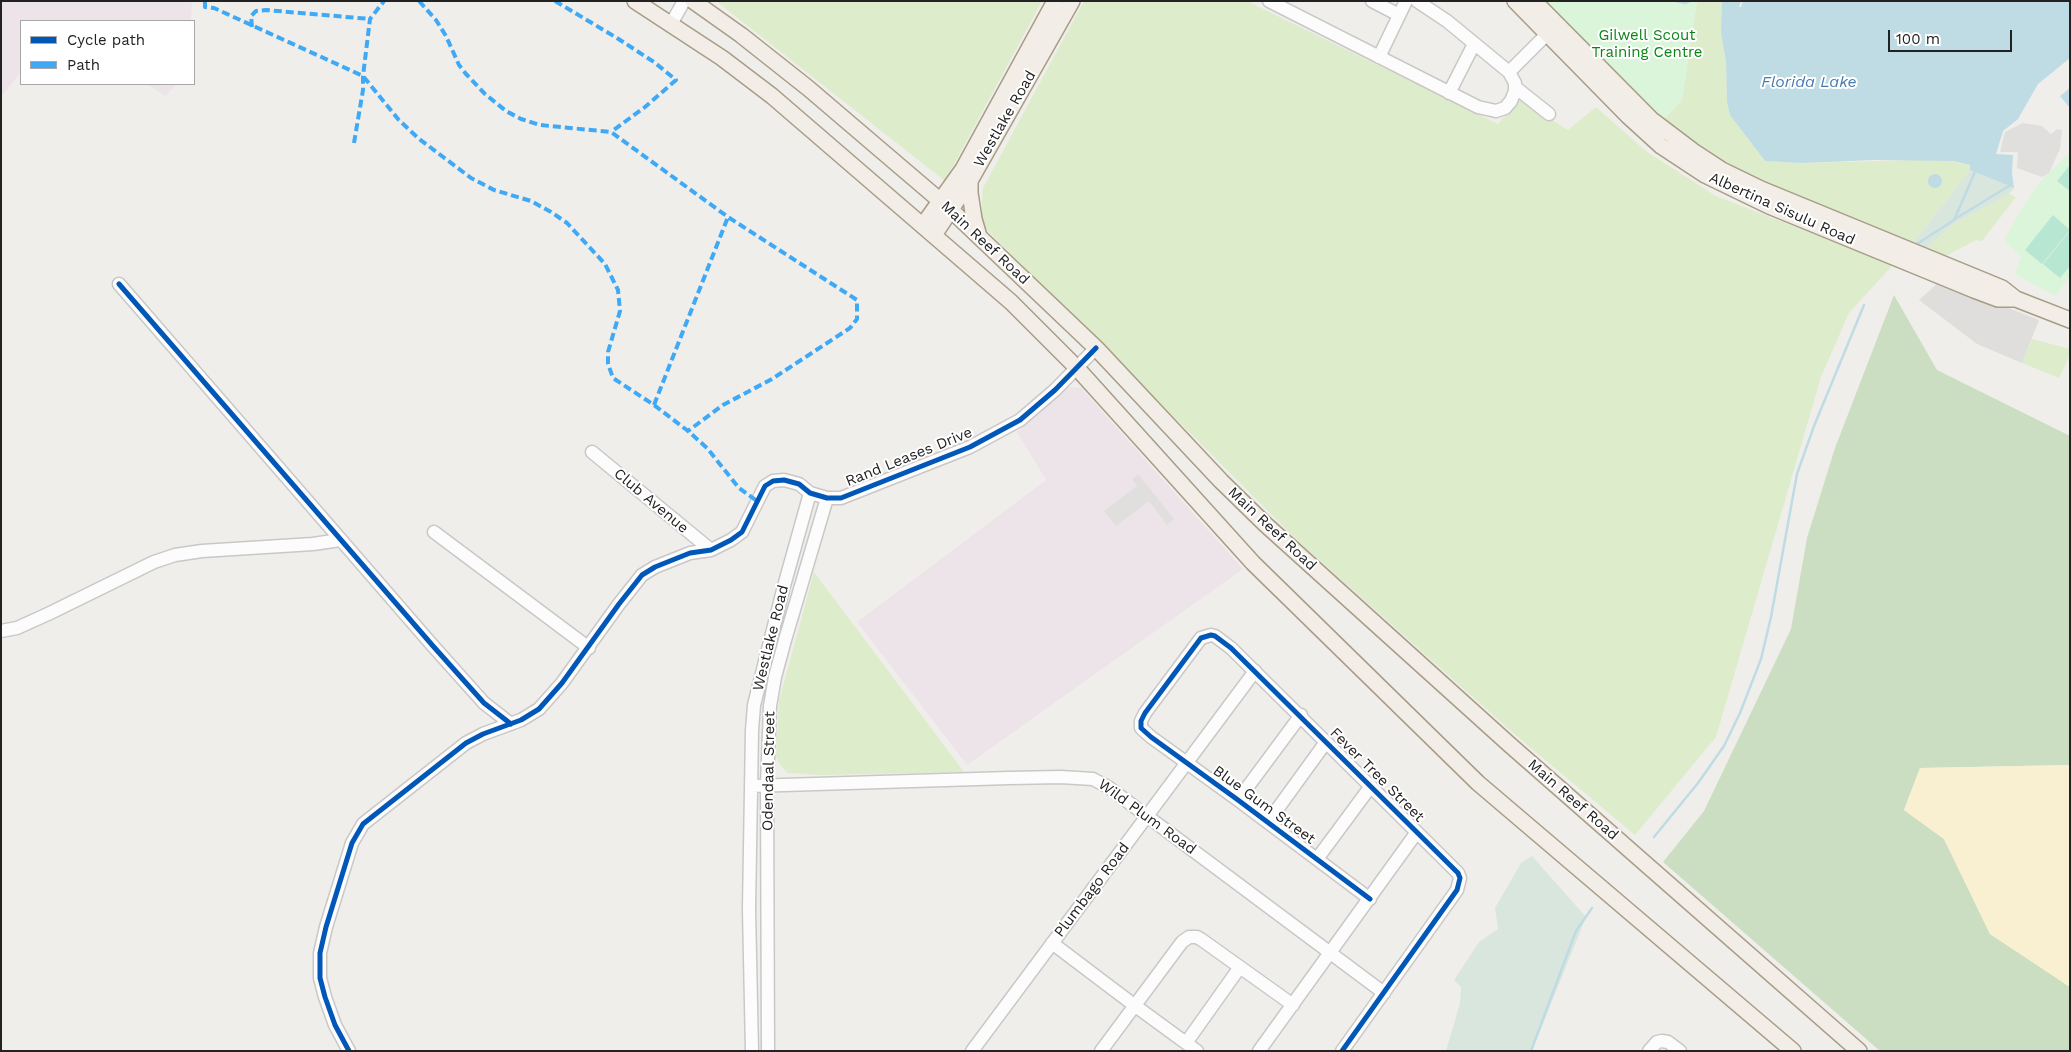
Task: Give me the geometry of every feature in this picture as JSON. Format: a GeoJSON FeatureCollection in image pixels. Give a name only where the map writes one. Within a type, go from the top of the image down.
{"type":"FeatureCollection","features":[{"type":"Feature","properties":{"kind":"main road","name":"Main Reef Road"},"geometry":{"type":"LineString","coordinates":[[635,1],[722,58],[772,96],[1011,302],[1076,367],[1253,563],[1363,673],[1478,783],[1793,1051]]}},
{"type":"Feature","properties":{"kind":"main road","name":"Main Reef Road"},"geometry":{"type":"LineString","coordinates":[[692,1],[740,35],[808,88],[946,205],[1096,348],[1221,481],[1265,524],[1518,752],[1859,1051]]}},
{"type":"Feature","properties":{"kind":"main road","name":"Westlake Road"},"geometry":{"type":"LineString","coordinates":[[946,205],[963,169],[1055,1]]}},
{"type":"Feature","properties":{"kind":"main road","name":"Westlake Road"},"geometry":{"type":"LineString","coordinates":[[928,230],[946,205],[970,179],[1072,1]]}},
{"type":"Feature","properties":{"kind":"main road","name":"Albertina Sisulu Road"},"geometry":{"type":"LineString","coordinates":[[1515,1],[1552,29]]}},
{"type":"Feature","properties":{"kind":"main road","name":"Albertina Sisulu Road"},"geometry":{"type":"LineString","coordinates":[[1534,1],[1552,29],[1640,127],[1661,146],[1705,175],[1769,206],[1965,286],[1998,299],[2016,299],[2070,320]]}},
{"type":"Feature","properties":{"kind":"main road"},"geometry":{"type":"LineString","coordinates":[[970,179],[974,219],[980,237]]}},
{"type":"Feature","properties":{"kind":"street"},"geometry":{"type":"LineString","coordinates":[[672,24],[684,1]]}},
{"type":"Feature","properties":{"kind":"street"},"geometry":{"type":"LineString","coordinates":[[1269,1],[1478,107],[1496,111],[1508,106],[1515,87],[1509,72],[1447,21],[1417,1]]}},
{"type":"Feature","properties":{"kind":"street"},"geometry":{"type":"LineString","coordinates":[[1372,1],[1399,16]]}},
{"type":"Feature","properties":{"kind":"street"},"geometry":{"type":"LineString","coordinates":[[1379,57],[1406,1]]}},
{"type":"Feature","properties":{"kind":"street"},"geometry":{"type":"LineString","coordinates":[[1509,72],[1552,29]]}},
{"type":"Feature","properties":{"kind":"street"},"geometry":{"type":"LineString","coordinates":[[1449,93],[1474,44]]}},
{"type":"Feature","properties":{"kind":"street"},"geometry":{"type":"LineString","coordinates":[[1515,87],[1550,114]]}},
{"type":"Feature","properties":{"kind":"street"},"geometry":{"type":"LineString","coordinates":[[119,284],[340,540],[484,702],[511,724]]}},
{"type":"Feature","properties":{"kind":"street","name":"Rand Leases Drive"},"geometry":{"type":"LineString","coordinates":[[350,1051],[335,1025],[325,997],[320,978],[320,953],[326,927],[356,832],[370,817],[456,750],[483,734],[532,715],[549,700],[619,604],[645,572],[690,553],[710,550],[731,540],[742,532],[765,486],[773,481],[784,480],[799,484],[810,493],[827,498],[842,498],[970,447],[1002,431],[1032,411],[1096,348]]}},
{"type":"Feature","properties":{"kind":"street","name":"Club Avenue"},"geometry":{"type":"LineString","coordinates":[[592,452],[710,550]]}},
{"type":"Feature","properties":{"kind":"street","name":"Westlake Road"},"geometry":{"type":"LineString","coordinates":[[751,786],[754,705],[810,493]]}},
{"type":"Feature","properties":{"kind":"street","name":"Odendaal Street"},"geometry":{"type":"LineString","coordinates":[[768,1051],[767,785],[770,706],[775,677],[827,498]]}},
{"type":"Feature","properties":{"kind":"street"},"geometry":{"type":"LineString","coordinates":[[434,532],[588,648]]}},
{"type":"Feature","properties":{"kind":"street"},"geometry":{"type":"LineString","coordinates":[[1,631],[17,628],[154,562],[176,555],[202,551],[313,544],[340,540]]}},
{"type":"Feature","properties":{"kind":"street","name":"Fever Tree Street"},"geometry":{"type":"LineString","coordinates":[[1144,731],[1141,728],[1142,718],[1201,638],[1210,635],[1220,638],[1302,715],[1326,742],[1458,873],[1459,885],[1342,1051]]}},
{"type":"Feature","properties":{"kind":"street","name":"Plumbago Road"},"geometry":{"type":"LineString","coordinates":[[972,1051],[1255,671]]}},
{"type":"Feature","properties":{"kind":"street"},"geometry":{"type":"LineString","coordinates":[[1238,800],[1302,715]]}},
{"type":"Feature","properties":{"kind":"street","name":"Blue Gum Street"},"geometry":{"type":"LineString","coordinates":[[1144,731],[1370,899]]}},
{"type":"Feature","properties":{"kind":"street"},"geometry":{"type":"LineString","coordinates":[[1268,822],[1326,742]]}},
{"type":"Feature","properties":{"kind":"street","name":"Wild Plum Road"},"geometry":{"type":"LineString","coordinates":[[751,786],[906,780],[1088,778],[1102,782],[1384,992]]}},
{"type":"Feature","properties":{"kind":"street","name":"Odendaal Street"},"geometry":{"type":"LineString","coordinates":[[751,786],[749,909],[752,1051]]}},
{"type":"Feature","properties":{"kind":"street"},"geometry":{"type":"LineString","coordinates":[[1318,859],[1371,786]]}},
{"type":"Feature","properties":{"kind":"street"},"geometry":{"type":"LineString","coordinates":[[1260,1051],[1417,832]]}},
{"type":"Feature","properties":{"kind":"street"},"geometry":{"type":"LineString","coordinates":[[1101,1051],[1182,942],[1189,937],[1198,937],[1293,1005]]}},
{"type":"Feature","properties":{"kind":"street"},"geometry":{"type":"LineString","coordinates":[[1052,943],[1134,1006],[1197,1051]]}},
{"type":"Feature","properties":{"kind":"street"},"geometry":{"type":"LineString","coordinates":[[1186,1043],[1240,967]]}},
{"type":"Feature","properties":{"kind":"street"},"geometry":{"type":"LineString","coordinates":[[1649,1051],[1657,1042],[1662,1041],[1668,1042],[1680,1051]]}},
{"type":"Feature","properties":{"kind":"shaded area"},"geometry":{"type":"Polygon","coordinates":[[[1,1],[192,1],[191,20],[20,20],[20,73],[1,97],[1,1]]]}},
{"type":"Feature","properties":{"kind":"shaded area"},"geometry":{"type":"Polygon","coordinates":[[[148,85],[176,85],[165,96],[148,85]]]}},
{"type":"Feature","properties":{"kind":"shaded area"},"geometry":{"type":"Polygon","coordinates":[[[2023,123],[2042,126],[2051,134],[2057,129],[2062,130],[2060,149],[2049,173],[2042,177],[2017,168],[2018,152],[2000,152],[2005,132],[2023,123]]]}},
{"type":"Feature","properties":{"kind":"shaded area"},"geometry":{"type":"Polygon","coordinates":[[[1970,170],[2014,188],[2009,194],[1955,223],[1927,248],[1913,243],[1970,170]]]}},
{"type":"Feature","properties":{"kind":"shaded area"},"geometry":{"type":"Polygon","coordinates":[[[1940,281],[2039,320],[2022,363],[1977,344],[1919,300],[1940,281]]]}},
{"type":"Feature","properties":{"kind":"shaded area"},"geometry":{"type":"Polygon","coordinates":[[[1069,387],[1081,388],[1243,569],[967,765],[857,622],[1046,480],[1017,432],[1051,400],[1069,387]]]}},
{"type":"Feature","properties":{"kind":"shaded area"},"geometry":{"type":"Polygon","coordinates":[[[1138,474],[1174,519],[1167,525],[1149,501],[1116,526],[1104,511],[1137,486],[1132,479],[1138,474]]]}},
{"type":"Feature","properties":{"kind":"shaded area"},"geometry":{"type":"Polygon","coordinates":[[[1532,856],[1586,917],[1532,1051],[1446,1051],[1460,1003],[1461,987],[1454,980],[1479,942],[1498,929],[1495,908],[1521,863],[1532,856]]]}},
{"type":"Feature","properties":{"kind":"green space"},"geometry":{"type":"Polygon","coordinates":[[[716,1],[1042,1],[945,181],[716,1]]]}},
{"type":"Feature","properties":{"kind":"green space"},"geometry":{"type":"Polygon","coordinates":[[[1084,1],[1247,1],[1498,124],[1519,99],[1568,130],[1596,107],[1647,152],[1716,196],[1893,265],[1849,313],[1821,377],[1716,737],[1635,835],[1512,732],[1298,541],[988,231],[981,218],[983,188],[1084,1]]]}},
{"type":"Feature","properties":{"kind":"green space","name":"Gilwell Scout Training Centre"},"geometry":{"type":"Polygon","coordinates":[[[1543,1],[1697,1],[1682,100],[1663,120],[1543,1]]]}},
{"type":"Feature","properties":{"kind":"green space"},"geometry":{"type":"Polygon","coordinates":[[[1697,1],[1722,1],[1721,33],[1726,62],[1727,102],[1730,115],[1765,161],[1802,163],[1918,160],[1954,161],[1969,165],[1970,170],[1913,243],[1757,182],[1663,120],[1682,100],[1697,1]]]}},
{"type":"Feature","properties":{"kind":"green space"},"geometry":{"type":"Polygon","coordinates":[[[2070,153],[2070,277],[2055,296],[2015,274],[2021,257],[2004,240],[2024,205],[2043,178],[2070,153]]]}},
{"type":"Feature","properties":{"kind":"green space"},"geometry":{"type":"Polygon","coordinates":[[[2070,165],[2070,191],[2057,181],[2070,165]]]}},
{"type":"Feature","properties":{"kind":"green space"},"geometry":{"type":"Polygon","coordinates":[[[2009,194],[2016,197],[1982,241],[1976,240],[1944,257],[1927,248],[1955,223],[2009,194]]]}},
{"type":"Feature","properties":{"kind":"green space"},"geometry":{"type":"Polygon","coordinates":[[[2053,215],[2070,230],[2042,264],[2025,250],[2053,215]]]}},
{"type":"Feature","properties":{"kind":"green space"},"geometry":{"type":"Polygon","coordinates":[[[2070,231],[2070,266],[2060,278],[2043,264],[2070,231]]]}},
{"type":"Feature","properties":{"kind":"green space"},"geometry":{"type":"Polygon","coordinates":[[[1894,295],[1937,370],[2070,436],[2070,765],[1920,768],[1904,810],[1944,839],[1990,934],[2070,987],[2070,1051],[1880,1051],[1663,862],[1704,811],[1791,629],[1807,538],[1835,448],[1894,295]]]}},
{"type":"Feature","properties":{"kind":"green space"},"geometry":{"type":"Polygon","coordinates":[[[2032,339],[2070,349],[2070,355],[2059,378],[2022,363],[2032,339]]]}},
{"type":"Feature","properties":{"kind":"green space"},"geometry":{"type":"Polygon","coordinates":[[[814,572],[964,772],[821,775],[788,773],[781,766],[776,756],[779,701],[814,572]]]}},
{"type":"Feature","properties":{"kind":"sand"},"geometry":{"type":"Polygon","coordinates":[[[2070,765],[2070,987],[1990,934],[1944,839],[1904,810],[1920,768],[2070,765]]]}},
{"type":"Feature","properties":{"kind":"water","name":"Florida Lake"},"geometry":{"type":"Polygon","coordinates":[[[1722,1],[1741,1],[1739,7],[1741,7],[1743,1],[2070,1],[2070,58],[2038,84],[2018,119],[2003,131],[1996,154],[2013,155],[2012,173],[2014,188],[1970,170],[1970,165],[1954,161],[1874,160],[1802,163],[1765,161],[1730,115],[1727,102],[1726,62],[1721,33],[1722,1]]]}},
{"type":"Feature","properties":{"kind":"water"},"geometry":{"type":"Polygon","coordinates":[[[2070,88],[2070,108],[2060,96],[2070,88]]]}},
{"type":"Feature","properties":{"kind":"water"},"geometry":{"type":"Polygon","coordinates":[[[1935,174],[1940,176],[1942,181],[1940,186],[1935,188],[1930,186],[1928,181],[1930,176],[1935,174]]]}},
{"type":"Feature","properties":{"kind":"waterway"},"geometry":{"type":"LineString","coordinates":[[1676,1],[1685,3],[1690,1]]}},
{"type":"Feature","properties":{"kind":"waterway"},"geometry":{"type":"LineString","coordinates":[[1917,244],[1954,220],[1975,172]]}},
{"type":"Feature","properties":{"kind":"waterway"},"geometry":{"type":"LineString","coordinates":[[1955,219],[2009,186]]}},
{"type":"Feature","properties":{"kind":"waterway"},"geometry":{"type":"LineString","coordinates":[[1654,837],[1698,783],[1724,746],[1740,713],[1761,659],[1771,617],[1797,474],[1814,426],[1864,305]]}},
{"type":"Feature","properties":{"kind":"waterway"},"geometry":{"type":"LineString","coordinates":[[1531,1051],[1576,931],[1592,908]]}},
{"type":"Feature","properties":{"kind":"marked path"},"geometry":{"type":"LineString","coordinates":[[205,1],[205,7],[214,8],[363,76],[398,119],[418,138],[471,178],[494,190],[531,201],[567,223],[605,264],[618,290],[620,311],[608,352],[608,364],[613,378],[654,405],[688,431],[707,448],[739,488],[757,501]]}},
{"type":"Feature","properties":{"kind":"marked path"},"geometry":{"type":"LineString","coordinates":[[354,143],[363,90],[370,19],[384,1]]}},
{"type":"Feature","properties":{"kind":"marked path"},"geometry":{"type":"LineString","coordinates":[[419,1],[436,20],[446,36],[459,65],[466,74],[485,94],[506,111],[521,119],[540,125],[611,132],[728,217],[857,300],[857,319],[850,328],[772,379],[723,405],[688,431]]}},
{"type":"Feature","properties":{"kind":"marked path"},"geometry":{"type":"LineString","coordinates":[[555,1],[654,62],[676,80],[645,107],[611,132]]}},
{"type":"Feature","properties":{"kind":"marked path"},"geometry":{"type":"LineString","coordinates":[[252,27],[251,16],[256,11],[266,10],[370,19]]}},
{"type":"Feature","properties":{"kind":"marked path"},"geometry":{"type":"LineString","coordinates":[[654,405],[728,217]]}},
{"type":"Feature","properties":{"kind":"cycle path"},"geometry":{"type":"LineString","coordinates":[[119,284],[433,646],[484,703],[511,724]]}},
{"type":"Feature","properties":{"kind":"cycle path"},"geometry":{"type":"LineString","coordinates":[[349,1051],[335,1025],[325,997],[320,978],[320,953],[326,927],[352,843],[363,824],[466,743],[483,734],[521,720],[539,709],[562,683],[642,575],[655,567],[690,553],[711,550],[731,540],[742,532],[765,486],[773,481],[784,480],[799,484],[810,493],[827,498],[841,498],[970,447],[1020,420],[1055,390],[1096,348]]}},
{"type":"Feature","properties":{"kind":"cycle path"},"geometry":{"type":"LineString","coordinates":[[1342,1051],[1457,890],[1460,878],[1458,873],[1231,648],[1215,636],[1211,635],[1201,638],[1145,713],[1141,721],[1141,728],[1370,899]]}}]}
